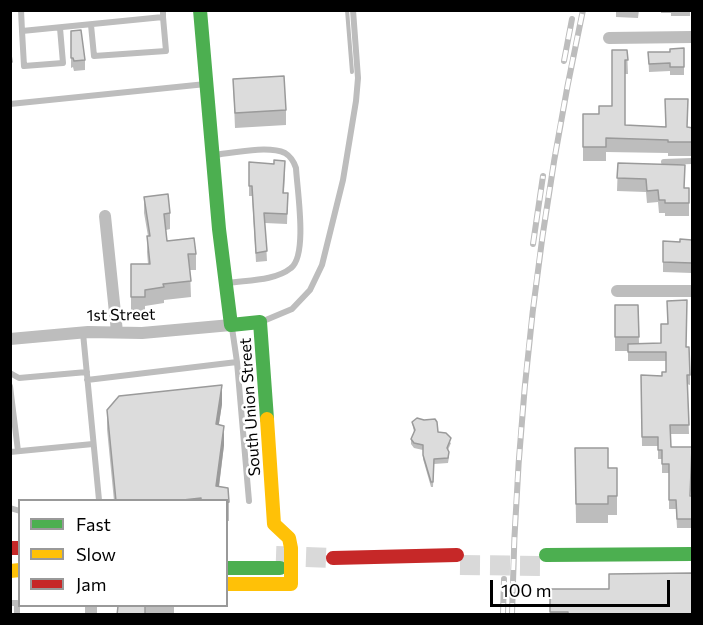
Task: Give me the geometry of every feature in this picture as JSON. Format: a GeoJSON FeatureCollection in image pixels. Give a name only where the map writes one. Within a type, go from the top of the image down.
{"type":"FeatureCollection","features":[{"type":"Feature","properties":{"kind":"street","name":"South Union Street"},"geometry":{"type":"LineString","coordinates":[[200,10],[220,248],[231,325],[260,322],[274,524],[289,538],[291,548],[291,584],[228,584]]}},
{"type":"Feature","properties":{"kind":"street"},"geometry":{"type":"LineString","coordinates":[[609,38],[693,37]]}},
{"type":"Feature","properties":{"kind":"street"},"geometry":{"type":"LineString","coordinates":[[105,216],[117,332]]}},
{"type":"Feature","properties":{"kind":"street"},"geometry":{"type":"LineString","coordinates":[[617,291],[693,291]]}},
{"type":"Feature","properties":{"kind":"street","name":"1st Street"},"geometry":{"type":"LineString","coordinates":[[10,339],[83,332],[142,333],[231,325]]}},
{"type":"Feature","properties":{"kind":"street"},"geometry":{"type":"LineString","coordinates":[[693,554],[548,561],[693,567]]}},
{"type":"Feature","properties":{"kind":"street"},"geometry":{"type":"LineString","coordinates":[[228,556],[278,562],[253,568],[228,568]]}},
{"type":"Feature","properties":{"kind":"street"},"geometry":{"type":"LineString","coordinates":[[334,563],[459,560]]}},
{"type":"Feature","properties":{"kind":"lane"},"geometry":{"type":"LineString","coordinates":[[21,10],[24,66],[63,63],[60,28]]}},
{"type":"Feature","properties":{"kind":"lane"},"geometry":{"type":"LineString","coordinates":[[260,322],[292,309],[309,290],[322,265],[342,180],[356,102],[358,78],[353,10]]}},
{"type":"Feature","properties":{"kind":"lane"},"geometry":{"type":"LineString","coordinates":[[22,31],[91,25],[163,14],[165,51],[94,56],[91,25]]}},
{"type":"Feature","properties":{"kind":"lane"},"geometry":{"type":"LineString","coordinates":[[10,104],[207,84]]}},
{"type":"Feature","properties":{"kind":"lane"},"geometry":{"type":"LineString","coordinates":[[213,155],[269,150],[285,153],[296,168],[301,245],[297,262],[279,274],[226,283]]}},
{"type":"Feature","properties":{"kind":"lane"},"geometry":{"type":"LineString","coordinates":[[664,162],[693,162]]}},
{"type":"Feature","properties":{"kind":"lane"},"geometry":{"type":"LineString","coordinates":[[231,325],[237,362],[249,501]]}},
{"type":"Feature","properties":{"kind":"lane"},"geometry":{"type":"LineString","coordinates":[[83,332],[99,499]]}},
{"type":"Feature","properties":{"kind":"lane"},"geometry":{"type":"LineString","coordinates":[[10,373],[19,378],[87,376],[237,362]]}},
{"type":"Feature","properties":{"kind":"lane"},"geometry":{"type":"LineString","coordinates":[[10,386],[14,451],[93,444]]}},
{"type":"Feature","properties":{"kind":"lane"},"geometry":{"type":"LineString","coordinates":[[10,603],[16,603],[16,615]]}},
{"type":"Feature","properties":{"kind":"building"},"geometry":{"type":"Polygon","coordinates":[[[81,30],[85,60],[74,61],[71,58],[71,31],[81,30]]]}},
{"type":"Feature","properties":{"kind":"building"},"geometry":{"type":"Polygon","coordinates":[[[684,48],[684,67],[670,67],[670,63],[649,64],[648,52],[670,52],[670,49],[684,48]]]}},
{"type":"Feature","properties":{"kind":"building"},"geometry":{"type":"Polygon","coordinates":[[[612,50],[627,50],[625,125],[666,127],[665,99],[688,99],[687,127],[693,128],[692,142],[606,138],[606,147],[583,147],[583,114],[599,114],[599,106],[612,106],[612,50]]]}},
{"type":"Feature","properties":{"kind":"building"},"geometry":{"type":"Polygon","coordinates":[[[284,76],[286,110],[235,113],[233,79],[284,76]]]}},
{"type":"Feature","properties":{"kind":"building"},"geometry":{"type":"Polygon","coordinates":[[[274,160],[285,161],[283,193],[288,193],[287,214],[264,213],[267,251],[256,253],[252,186],[249,186],[249,162],[274,164],[274,160]]]}},
{"type":"Feature","properties":{"kind":"building"},"geometry":{"type":"Polygon","coordinates":[[[618,163],[685,165],[684,188],[689,188],[689,203],[665,203],[665,200],[659,200],[658,190],[647,191],[646,179],[617,178],[618,163]]]}},
{"type":"Feature","properties":{"kind":"building"},"geometry":{"type":"Polygon","coordinates":[[[168,194],[170,213],[164,214],[167,241],[194,238],[196,254],[188,254],[191,281],[163,284],[164,287],[145,290],[145,297],[131,297],[131,264],[150,264],[147,236],[150,236],[144,197],[168,194]]]}},
{"type":"Feature","properties":{"kind":"building"},"geometry":{"type":"Polygon","coordinates":[[[680,239],[692,240],[692,263],[663,262],[663,241],[680,242],[680,239]]]}},
{"type":"Feature","properties":{"kind":"building"},"geometry":{"type":"Polygon","coordinates":[[[687,300],[689,425],[670,425],[671,447],[692,447],[690,496],[693,496],[693,519],[677,519],[676,500],[669,500],[669,464],[662,464],[662,450],[658,450],[658,437],[642,437],[641,375],[662,376],[662,372],[666,372],[666,352],[628,352],[628,344],[661,343],[661,324],[668,324],[667,301],[687,300]]]}},
{"type":"Feature","properties":{"kind":"building"},"geometry":{"type":"Polygon","coordinates":[[[615,305],[638,305],[639,337],[615,337],[615,305]]]}},
{"type":"Feature","properties":{"kind":"building"},"geometry":{"type":"Polygon","coordinates":[[[222,385],[216,424],[224,426],[216,486],[228,488],[229,502],[228,499],[201,498],[116,499],[107,410],[119,396],[222,385]]]}},
{"type":"Feature","properties":{"kind":"building"},"geometry":{"type":"Polygon","coordinates":[[[417,418],[435,419],[438,432],[446,433],[451,438],[447,448],[448,458],[434,459],[433,482],[431,482],[423,455],[423,445],[414,443],[411,439],[415,430],[412,422],[417,418]]]}},
{"type":"Feature","properties":{"kind":"building"},"geometry":{"type":"Polygon","coordinates":[[[575,448],[608,448],[608,468],[617,468],[617,496],[608,496],[608,504],[576,504],[575,448]]]}},
{"type":"Feature","properties":{"kind":"building"},"geometry":{"type":"Polygon","coordinates":[[[692,573],[693,615],[568,615],[568,612],[550,612],[550,589],[609,589],[609,574],[692,573]]]}},
{"type":"Feature","properties":{"kind":"building"},"geometry":{"type":"Polygon","coordinates":[[[118,607],[145,607],[145,615],[117,615],[118,607]]]}},
{"type":"Feature","properties":{"kind":"waterway"},"geometry":{"type":"LineString","coordinates":[[347,10],[352,72]]}},
{"type":"Feature","properties":{"kind":"tunnel"},"geometry":{"type":"LineString","coordinates":[[276,556],[333,558]]}},
{"type":"Feature","properties":{"kind":"tunnel"},"geometry":{"type":"LineString","coordinates":[[460,565],[550,566]]}},
{"type":"Feature","properties":{"kind":"railway"},"geometry":{"type":"LineString","coordinates":[[512,614],[519,462],[533,310],[554,160],[583,10]]}},
{"type":"Feature","properties":{"kind":"railway"},"geometry":{"type":"LineString","coordinates":[[564,61],[572,19]]}},
{"type":"Feature","properties":{"kind":"railway"},"geometry":{"type":"LineString","coordinates":[[533,244],[543,176]]}},
{"type":"Feature","properties":{"kind":"railway"},"geometry":{"type":"LineString","coordinates":[[503,614],[504,579]]}},
{"type":"Feature","properties":{"kind":"traffic: fast"},"geometry":{"type":"LineString","coordinates":[[200,10],[219,229],[231,325],[260,322],[267,419]]}},
{"type":"Feature","properties":{"kind":"traffic: fast"},"geometry":{"type":"LineString","coordinates":[[546,555],[692,554]]}},
{"type":"Feature","properties":{"kind":"traffic: fast"},"geometry":{"type":"LineString","coordinates":[[228,568],[280,568]]}},
{"type":"Feature","properties":{"kind":"traffic: slow"},"geometry":{"type":"LineString","coordinates":[[228,584],[291,584],[289,538],[274,524],[267,419]]}},
{"type":"Feature","properties":{"kind":"traffic: slow"},"geometry":{"type":"LineString","coordinates":[[10,571],[18,570]]}},
{"type":"Feature","properties":{"kind":"traffic: jam"},"geometry":{"type":"LineString","coordinates":[[10,548],[18,548]]}},
{"type":"Feature","properties":{"kind":"traffic: jam"},"geometry":{"type":"LineString","coordinates":[[333,558],[457,555]]}}]}
